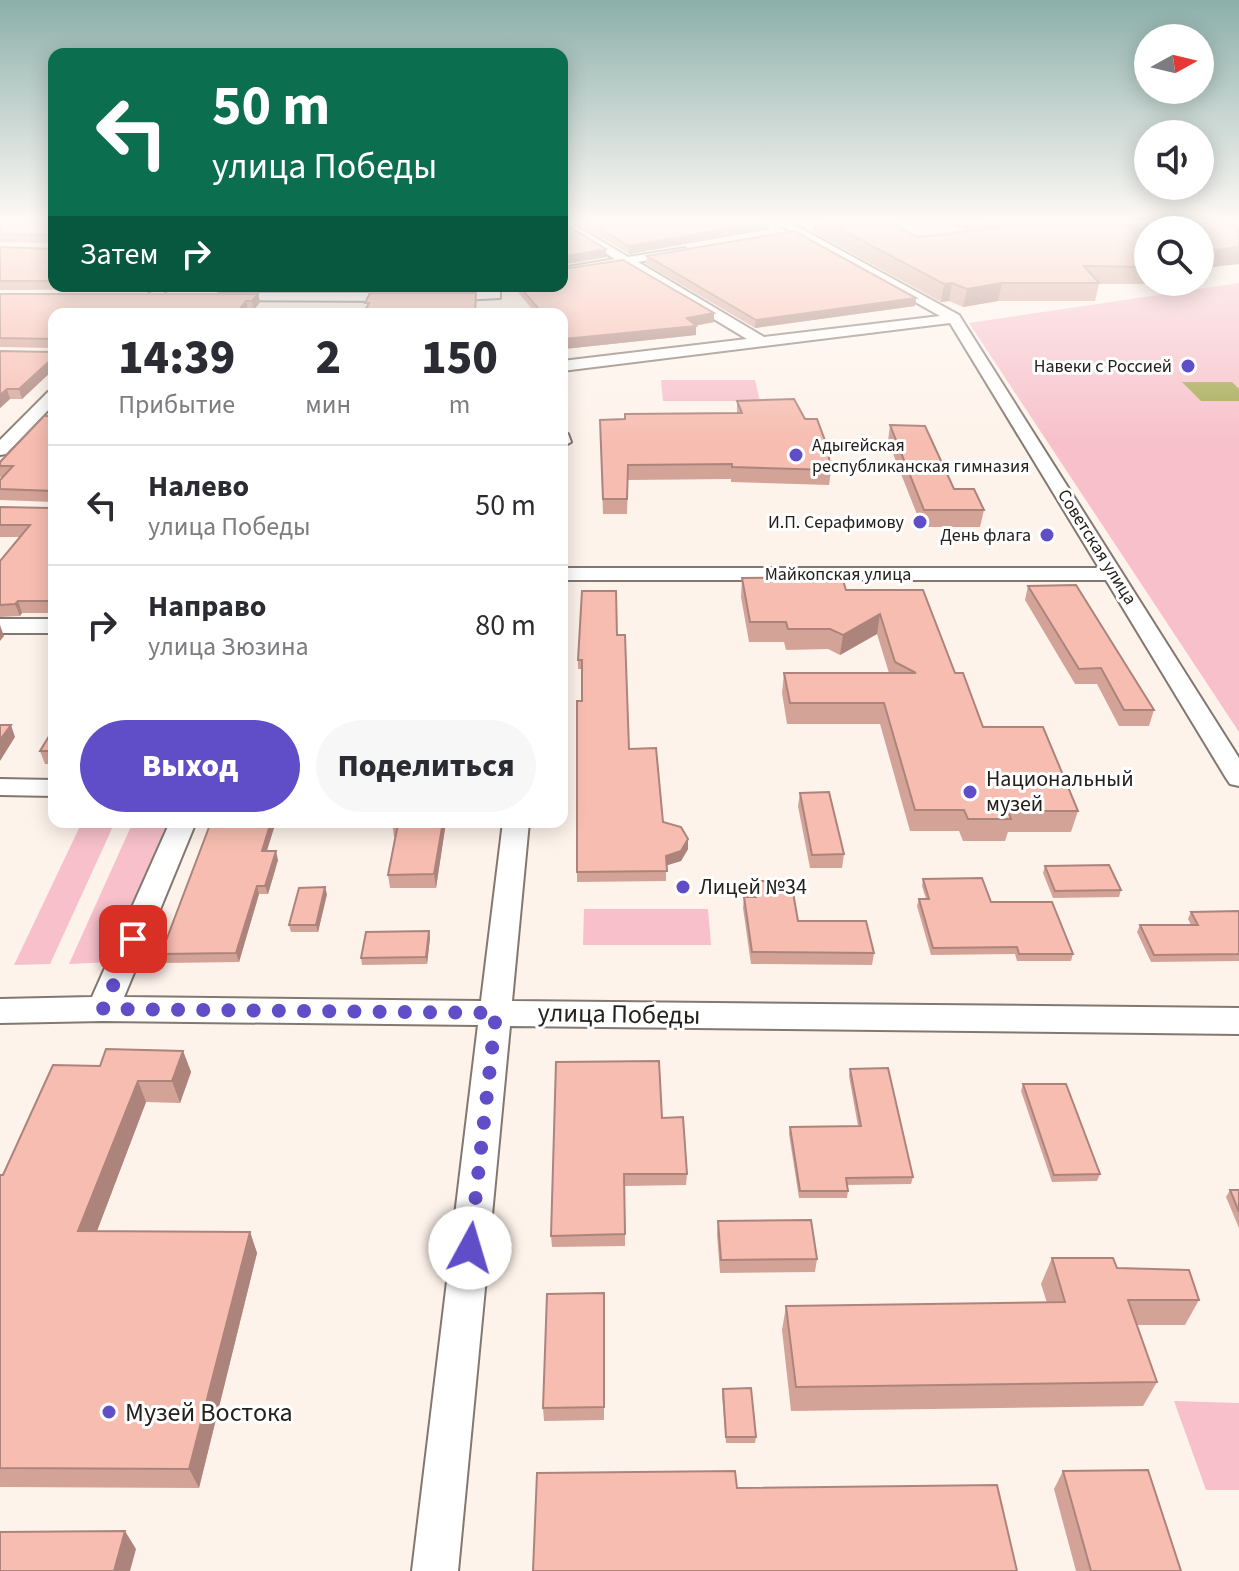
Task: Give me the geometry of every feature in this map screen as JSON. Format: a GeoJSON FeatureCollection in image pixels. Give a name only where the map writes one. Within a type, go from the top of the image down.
{"type":"FeatureCollection","features":[{"type":"Feature","properties":{"kind":"street"},"geometry":{"type":"LineString","coordinates":[[210,297],[232,296]]}},
{"type":"Feature","properties":{"kind":"street"},"geometry":{"type":"LineString","coordinates":[[685,296],[759,340]]}},
{"type":"Feature","properties":{"kind":"street"},"geometry":{"type":"LineString","coordinates":[[914,296],[954,318]]}},
{"type":"Feature","properties":{"kind":"street"},"geometry":{"type":"LineString","coordinates":[[568,365],[954,318]]}},
{"type":"Feature","properties":{"kind":"street","name":"Советская улица"},"geometry":{"type":"LineString","coordinates":[[954,318],[1239,778]]}},
{"type":"Feature","properties":{"kind":"street"},"geometry":{"type":"LineString","coordinates":[[0,450],[48,401]]}},
{"type":"Feature","properties":{"kind":"street"},"geometry":{"type":"LineString","coordinates":[[31,418],[48,419]]}},
{"type":"Feature","properties":{"kind":"street","name":"Майкопская улица"},"geometry":{"type":"LineString","coordinates":[[568,574],[1114,574]]}},
{"type":"Feature","properties":{"kind":"street"},"geometry":{"type":"LineString","coordinates":[[0,626],[48,626]]}},
{"type":"Feature","properties":{"kind":"street"},"geometry":{"type":"LineString","coordinates":[[0,787],[48,788]]}},
{"type":"Feature","properties":{"kind":"street"},"geometry":{"type":"LineString","coordinates":[[103,1009],[180,828]]}},
{"type":"Feature","properties":{"kind":"street"},"geometry":{"type":"LineString","coordinates":[[435,1571],[515,828]]}},
{"type":"Feature","properties":{"kind":"street","name":"улица Победы"},"geometry":{"type":"LineString","coordinates":[[0,1011],[103,1009],[1239,1021]]}},
{"type":"Feature","properties":{"kind":"shaded area"},"geometry":{"type":"Polygon","coordinates":[[[1149,296],[1239,296],[1239,732],[969,323],[1149,296]]]}},
{"type":"Feature","properties":{"kind":"shaded area"},"geometry":{"type":"Polygon","coordinates":[[[661,380],[755,380],[760,401],[663,401],[661,380]]]}},
{"type":"Feature","properties":{"kind":"shaded area"},"geometry":{"type":"Polygon","coordinates":[[[1182,382],[1232,382],[1239,389],[1239,401],[1201,401],[1182,382]]]}},
{"type":"Feature","properties":{"kind":"shaded area"},"geometry":{"type":"Polygon","coordinates":[[[79,828],[112,828],[50,964],[14,965],[79,828]]]}},
{"type":"Feature","properties":{"kind":"shaded area"},"geometry":{"type":"Polygon","coordinates":[[[130,828],[172,828],[114,962],[69,964],[130,828]]]}},
{"type":"Feature","properties":{"kind":"shaded area"},"geometry":{"type":"Polygon","coordinates":[[[584,909],[708,909],[711,945],[583,945],[584,909]]]}},
{"type":"Feature","properties":{"kind":"shaded area"},"geometry":{"type":"Polygon","coordinates":[[[1174,1401],[1239,1403],[1239,1490],[1206,1490],[1174,1401]]]}},
{"type":"Feature","properties":{"kind":"building"},"geometry":{"type":"Polygon","coordinates":[[[0,296],[256,296],[241,308],[48,308],[48,339],[0,338],[0,296]]]}},
{"type":"Feature","properties":{"kind":"building"},"geometry":{"type":"Polygon","coordinates":[[[368,296],[476,296],[475,308],[366,308],[369,303],[365,303],[368,296]]]}},
{"type":"Feature","properties":{"kind":"building"},"geometry":{"type":"Polygon","coordinates":[[[528,296],[685,296],[714,313],[687,318],[696,326],[568,339],[568,308],[538,308],[528,296]]]}},
{"type":"Feature","properties":{"kind":"building"},"geometry":{"type":"Polygon","coordinates":[[[716,296],[916,298],[756,320],[716,296]]]}},
{"type":"Feature","properties":{"kind":"building"},"geometry":{"type":"Polygon","coordinates":[[[0,351],[48,352],[48,362],[19,389],[7,389],[0,395],[0,351]]]}},
{"type":"Feature","properties":{"kind":"building"},"geometry":{"type":"Polygon","coordinates":[[[794,399],[805,419],[817,419],[827,446],[831,470],[732,467],[732,464],[628,465],[627,499],[603,499],[600,420],[625,419],[625,414],[742,413],[737,401],[794,399]]]}},
{"type":"Feature","properties":{"kind":"building"},"geometry":{"type":"Polygon","coordinates":[[[44,416],[48,416],[48,491],[0,489],[0,480],[13,466],[0,466],[0,462],[44,416]]]}},
{"type":"Feature","properties":{"kind":"building"},"geometry":{"type":"Polygon","coordinates":[[[890,425],[925,426],[954,489],[974,489],[984,510],[924,510],[890,425]]]}},
{"type":"Feature","properties":{"kind":"building"},"geometry":{"type":"Polygon","coordinates":[[[0,507],[48,508],[48,601],[18,601],[0,605],[0,561],[30,525],[0,525],[0,507]]]}},
{"type":"Feature","properties":{"kind":"building"},"geometry":{"type":"Polygon","coordinates":[[[842,577],[846,590],[923,590],[955,673],[963,673],[983,727],[1043,727],[1078,811],[1008,811],[1011,819],[968,819],[964,810],[915,810],[884,703],[790,703],[784,673],[916,673],[895,662],[880,614],[843,635],[830,629],[788,629],[786,622],[750,622],[742,578],[842,577]]]}},
{"type":"Feature","properties":{"kind":"building"},"geometry":{"type":"Polygon","coordinates":[[[1076,585],[1154,710],[1124,710],[1101,668],[1079,669],[1028,586],[1076,585]]]}},
{"type":"Feature","properties":{"kind":"building"},"geometry":{"type":"Polygon","coordinates":[[[582,591],[616,591],[617,635],[625,635],[629,749],[656,748],[663,822],[681,827],[688,839],[681,851],[666,856],[667,871],[577,872],[577,701],[582,701],[582,660],[578,660],[582,591]]]}},
{"type":"Feature","properties":{"kind":"building"},"geometry":{"type":"Polygon","coordinates":[[[0,725],[11,725],[0,740],[0,725]]]}},
{"type":"Feature","properties":{"kind":"building"},"geometry":{"type":"Polygon","coordinates":[[[48,738],[48,751],[40,751],[48,738]]]}},
{"type":"Feature","properties":{"kind":"building"},"geometry":{"type":"Polygon","coordinates":[[[829,792],[844,854],[812,855],[800,793],[829,792]]]}},
{"type":"Feature","properties":{"kind":"building"},"geometry":{"type":"Polygon","coordinates":[[[209,828],[269,828],[262,851],[276,851],[265,886],[257,886],[236,953],[161,954],[209,828]]]}},
{"type":"Feature","properties":{"kind":"building"},"geometry":{"type":"Polygon","coordinates":[[[397,828],[442,828],[434,874],[388,875],[397,828]]]}},
{"type":"Feature","properties":{"kind":"building"},"geometry":{"type":"Polygon","coordinates":[[[1109,865],[1121,890],[1055,891],[1045,866],[1109,865]]]}},
{"type":"Feature","properties":{"kind":"building"},"geometry":{"type":"Polygon","coordinates":[[[982,878],[991,902],[1052,902],[1073,954],[1019,954],[1017,947],[933,948],[919,899],[929,899],[923,879],[982,878]]]}},
{"type":"Feature","properties":{"kind":"building"},"geometry":{"type":"Polygon","coordinates":[[[753,881],[791,881],[798,921],[866,921],[874,953],[752,952],[744,897],[756,897],[753,881]]]}},
{"type":"Feature","properties":{"kind":"building"},"geometry":{"type":"Polygon","coordinates":[[[325,887],[316,925],[289,925],[299,888],[325,887]]]}},
{"type":"Feature","properties":{"kind":"building"},"geometry":{"type":"Polygon","coordinates":[[[1239,911],[1239,954],[1154,955],[1140,925],[1198,925],[1191,912],[1239,911]]]}},
{"type":"Feature","properties":{"kind":"building"},"geometry":{"type":"Polygon","coordinates":[[[429,931],[426,957],[361,958],[366,932],[429,931]]]}},
{"type":"Feature","properties":{"kind":"building","name":"Музей Востока"},"geometry":{"type":"Polygon","coordinates":[[[106,1049],[183,1051],[172,1081],[138,1081],[78,1231],[250,1232],[189,1469],[0,1468],[0,1175],[3,1175],[53,1065],[100,1066],[106,1049]]]}},
{"type":"Feature","properties":{"kind":"building"},"geometry":{"type":"Polygon","coordinates":[[[659,1061],[662,1118],[683,1117],[687,1174],[624,1174],[625,1234],[551,1236],[556,1062],[659,1061]]]}},
{"type":"Feature","properties":{"kind":"building"},"geometry":{"type":"Polygon","coordinates":[[[888,1068],[913,1177],[846,1178],[848,1191],[800,1191],[790,1127],[861,1126],[850,1069],[888,1068]]]}},
{"type":"Feature","properties":{"kind":"building"},"geometry":{"type":"Polygon","coordinates":[[[1023,1084],[1066,1084],[1100,1174],[1054,1175],[1023,1084]]]}},
{"type":"Feature","properties":{"kind":"building"},"geometry":{"type":"Polygon","coordinates":[[[1230,1190],[1239,1190],[1239,1212],[1230,1190]]]}},
{"type":"Feature","properties":{"kind":"building"},"geometry":{"type":"Polygon","coordinates":[[[811,1220],[817,1259],[721,1260],[718,1221],[811,1220]]]}},
{"type":"Feature","properties":{"kind":"building"},"geometry":{"type":"Polygon","coordinates":[[[1052,1258],[1113,1258],[1117,1268],[1189,1270],[1199,1300],[1128,1300],[1157,1382],[796,1387],[786,1306],[1065,1302],[1052,1258]]]}},
{"type":"Feature","properties":{"kind":"building"},"geometry":{"type":"Polygon","coordinates":[[[604,1293],[604,1407],[543,1408],[547,1294],[604,1293]]]}},
{"type":"Feature","properties":{"kind":"building"},"geometry":{"type":"Polygon","coordinates":[[[751,1388],[756,1437],[726,1437],[723,1389],[751,1388]]]}},
{"type":"Feature","properties":{"kind":"building"},"geometry":{"type":"Polygon","coordinates":[[[1148,1470],[1181,1571],[1091,1571],[1063,1471],[1148,1470]]]}},
{"type":"Feature","properties":{"kind":"building"},"geometry":{"type":"Polygon","coordinates":[[[735,1471],[737,1488],[997,1485],[1017,1571],[533,1571],[537,1473],[735,1471]]]}},
{"type":"Feature","properties":{"kind":"building"},"geometry":{"type":"Polygon","coordinates":[[[125,1531],[114,1571],[0,1571],[0,1532],[125,1531]]]}},
{"type":"Feature","properties":{"kind":"place","name":"Навеки с Россией"},"geometry":{"type":"Point","coordinates":[1188,366]}},
{"type":"Feature","properties":{"kind":"place","name":"Адыгейская республиканская гимназия"},"geometry":{"type":"Point","coordinates":[796,455]}},
{"type":"Feature","properties":{"kind":"place","name":"И.П. Серафимову"},"geometry":{"type":"Point","coordinates":[920,522]}},
{"type":"Feature","properties":{"kind":"place","name":"День флага"},"geometry":{"type":"Point","coordinates":[1047,535]}},
{"type":"Feature","properties":{"kind":"place","name":"Национальный музей"},"geometry":{"type":"Point","coordinates":[970,792]}},
{"type":"Feature","properties":{"kind":"place","name":"Лицей №34"},"geometry":{"type":"Point","coordinates":[683,887]}},
{"type":"Feature","properties":{"kind":"place","name":"Музей Востока"},"geometry":{"type":"Point","coordinates":[109,1412]}},
{"type":"Feature","properties":{"kind":"route"},"geometry":{"type":"LineString","coordinates":[[133,939],[103,1009],[496,1013],[470,1248]]}}]}
